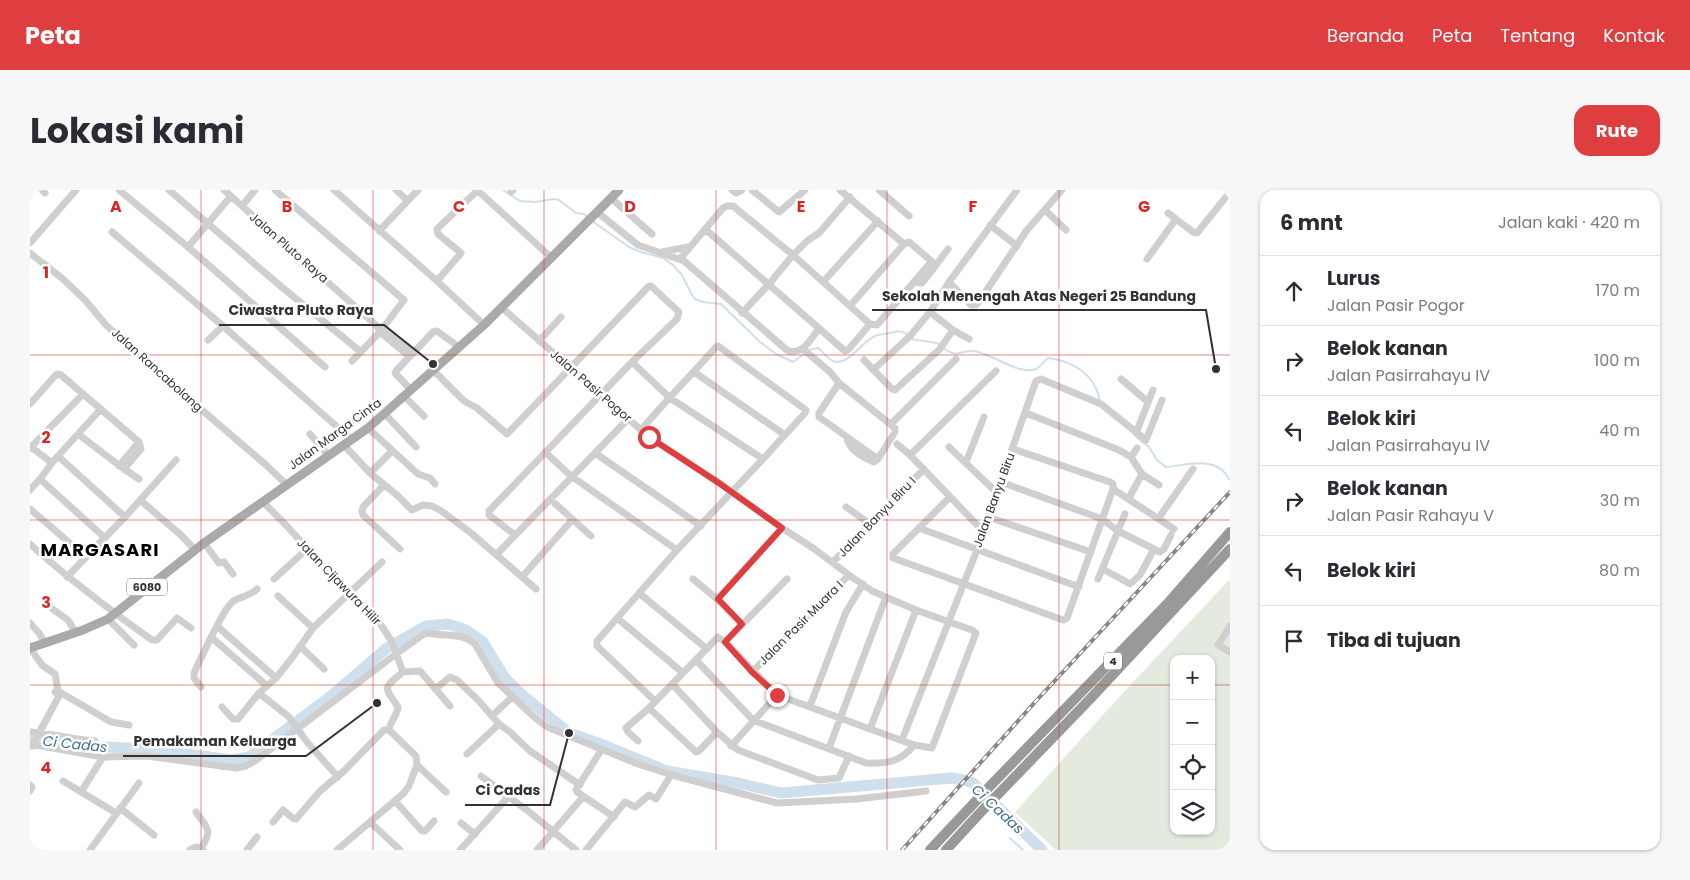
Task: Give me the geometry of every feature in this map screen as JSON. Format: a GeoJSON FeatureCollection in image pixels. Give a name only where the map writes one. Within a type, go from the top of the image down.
{"type":"FeatureCollection","features":[{"type":"Feature","properties":{"kind":"highway","name":"4"},"geometry":{"type":"LineString","coordinates":[[930,850],[975,810],[995,789],[1168,604],[1230,532]]}},
{"type":"Feature","properties":{"kind":"highway","name":"4"},"geometry":{"type":"LineString","coordinates":[[995,789],[1091,698],[1230,549]]}},
{"type":"Feature","properties":{"kind":"highway","name":"4"},"geometry":{"type":"LineString","coordinates":[[946,850],[975,810]]}},
{"type":"Feature","properties":{"kind":"main road","name":"Jalan Marga Cinta"},"geometry":{"type":"LineString","coordinates":[[30,648],[76,632],[111,616],[204,543],[368,428],[484,325],[619,190]]}},
{"type":"Feature","properties":{"kind":"street"},"geometry":{"type":"LineString","coordinates":[[31,243],[76,190]]}},
{"type":"Feature","properties":{"kind":"street"},"geometry":{"type":"LineString","coordinates":[[119,190],[325,366]]}},
{"type":"Feature","properties":{"kind":"street"},"geometry":{"type":"LineString","coordinates":[[169,190],[361,352]]}},
{"type":"Feature","properties":{"kind":"street","name":"Jalan Pluto Raya"},"geometry":{"type":"LineString","coordinates":[[224,190],[380,329],[411,354]]}},
{"type":"Feature","properties":{"kind":"street"},"geometry":{"type":"LineString","coordinates":[[242,206],[255,190]]}},
{"type":"Feature","properties":{"kind":"street"},"geometry":{"type":"LineString","coordinates":[[275,190],[403,300],[352,361]]}},
{"type":"Feature","properties":{"kind":"street"},"geometry":{"type":"LineString","coordinates":[[334,190],[484,325]]}},
{"type":"Feature","properties":{"kind":"street"},"geometry":{"type":"LineString","coordinates":[[396,190],[408,201]]}},
{"type":"Feature","properties":{"kind":"street"},"geometry":{"type":"LineString","coordinates":[[379,231],[418,190]]}},
{"type":"Feature","properties":{"kind":"street"},"geometry":{"type":"LineString","coordinates":[[437,281],[461,253],[438,234],[437,229],[477,190],[552,258]]}},
{"type":"Feature","properties":{"kind":"street"},"geometry":{"type":"LineString","coordinates":[[732,190],[736,193],[742,190]]}},
{"type":"Feature","properties":{"kind":"street"},"geometry":{"type":"LineString","coordinates":[[752,190],[779,212],[805,190]]}},
{"type":"Feature","properties":{"kind":"street"},"geometry":{"type":"LineString","coordinates":[[840,190],[904,244]]}},
{"type":"Feature","properties":{"kind":"street"},"geometry":{"type":"LineString","coordinates":[[880,190],[909,216]]}},
{"type":"Feature","properties":{"kind":"street"},"geometry":{"type":"LineString","coordinates":[[872,370],[907,338],[930,312],[949,282],[1017,190]]}},
{"type":"Feature","properties":{"kind":"street"},"geometry":{"type":"LineString","coordinates":[[949,282],[971,305],[976,305],[1017,246],[1062,190]]}},
{"type":"Feature","properties":{"kind":"street"},"geometry":{"type":"LineString","coordinates":[[1168,213],[1197,233],[1230,192]]}},
{"type":"Feature","properties":{"kind":"street"},"geometry":{"type":"LineString","coordinates":[[188,247],[231,196]]}},
{"type":"Feature","properties":{"kind":"street"},"geometry":{"type":"LineString","coordinates":[[742,313],[793,255],[807,241],[819,233],[850,197]]}},
{"type":"Feature","properties":{"kind":"street"},"geometry":{"type":"LineString","coordinates":[[611,198],[652,234]]}},
{"type":"Feature","properties":{"kind":"street"},"geometry":{"type":"LineString","coordinates":[[680,259],[688,247],[723,208],[733,206],[793,255],[870,324],[878,324],[914,282],[948,249]]}},
{"type":"Feature","properties":{"kind":"street"},"geometry":{"type":"LineString","coordinates":[[1045,210],[1066,230]]}},
{"type":"Feature","properties":{"kind":"street"},"geometry":{"type":"LineString","coordinates":[[592,216],[638,245],[680,259],[788,351],[806,352],[830,372],[839,383],[895,428],[895,432],[878,459],[819,415],[839,383]]}},
{"type":"Feature","properties":{"kind":"street"},"geometry":{"type":"LineString","coordinates":[[1147,259],[1176,219]]}},
{"type":"Feature","properties":{"kind":"street"},"geometry":{"type":"LineString","coordinates":[[823,282],[878,221]]}},
{"type":"Feature","properties":{"kind":"street"},"geometry":{"type":"LineString","coordinates":[[990,225],[1017,246]]}},
{"type":"Feature","properties":{"kind":"street"},"geometry":{"type":"LineString","coordinates":[[706,229],[847,351],[870,324]]}},
{"type":"Feature","properties":{"kind":"street"},"geometry":{"type":"LineString","coordinates":[[112,232],[223,326],[352,440]]}},
{"type":"Feature","properties":{"kind":"street"},"geometry":{"type":"LineString","coordinates":[[850,306],[904,244],[909,242],[934,263]]}},
{"type":"Feature","properties":{"kind":"street"},"geometry":{"type":"LineString","coordinates":[[661,252],[688,247]]}},
{"type":"Feature","properties":{"kind":"street","name":"Jalan Rancabolang"},"geometry":{"type":"LineString","coordinates":[[30,253],[62,278],[85,300],[106,325],[139,356],[264,464],[291,482]]}},
{"type":"Feature","properties":{"kind":"street"},"geometry":{"type":"LineString","coordinates":[[433,370],[464,401],[477,408],[507,434],[648,286],[651,286],[679,312],[677,319],[632,362],[488,512],[489,515],[515,534]]}},
{"type":"Feature","properties":{"kind":"street","name":"Jalan Pasir Pogor"},"geometry":{"type":"LineString","coordinates":[[501,307],[641,430],[733,492],[872,591],[916,610],[972,630],[976,635],[934,746],[931,748],[914,745]]}},
{"type":"Feature","properties":{"kind":"street"},"geometry":{"type":"LineString","coordinates":[[930,312],[969,339]]}},
{"type":"Feature","properties":{"kind":"street"},"geometry":{"type":"LineString","coordinates":[[539,341],[561,317]]}},
{"type":"Feature","properties":{"kind":"street"},"geometry":{"type":"LineString","coordinates":[[208,340],[223,326]]}},
{"type":"Feature","properties":{"kind":"street"},"geometry":{"type":"LineString","coordinates":[[806,352],[819,328]]}},
{"type":"Feature","properties":{"kind":"street"},"geometry":{"type":"LineString","coordinates":[[864,360],[891,388],[896,390],[939,350],[954,330]]}},
{"type":"Feature","properties":{"kind":"street"},"geometry":{"type":"LineString","coordinates":[[424,416],[395,374],[411,354],[435,331],[459,347]]}},
{"type":"Feature","properties":{"kind":"street"},"geometry":{"type":"LineString","coordinates":[[641,430],[716,347],[720,347],[805,408],[805,413],[677,550],[597,641],[597,646],[655,701]]}},
{"type":"Feature","properties":{"kind":"street"},"geometry":{"type":"LineString","coordinates":[[890,424],[956,359]]}},
{"type":"Feature","properties":{"kind":"street"},"geometry":{"type":"LineString","coordinates":[[632,362],[670,398],[763,459]]}},
{"type":"Feature","properties":{"kind":"street"},"geometry":{"type":"LineString","coordinates":[[910,455],[996,370]]}},
{"type":"Feature","properties":{"kind":"street"},"geometry":{"type":"LineString","coordinates":[[694,372],[785,435]]}},
{"type":"Feature","properties":{"kind":"street"},"geometry":{"type":"LineString","coordinates":[[30,404],[59,374],[139,442],[122,468]]}},
{"type":"Feature","properties":{"kind":"street","name":"Jalan Banyu Biru"},"geometry":{"type":"LineString","coordinates":[[902,740],[964,584],[1038,379],[1099,404],[1136,433]]}},
{"type":"Feature","properties":{"kind":"street"},"geometry":{"type":"LineString","coordinates":[[1121,379],[1148,402]]}},
{"type":"Feature","properties":{"kind":"street"},"geometry":{"type":"LineString","coordinates":[[1153,390],[1136,433],[1144,440],[1147,439],[1162,400]]}},
{"type":"Feature","properties":{"kind":"street"},"geometry":{"type":"LineString","coordinates":[[52,463],[30,447],[83,394]]}},
{"type":"Feature","properties":{"kind":"street"},"geometry":{"type":"LineString","coordinates":[[30,490],[101,409]]}},
{"type":"Feature","properties":{"kind":"street"},"geometry":{"type":"LineString","coordinates":[[1026,413],[1119,450],[1131,457],[1142,474],[1159,485]]}},
{"type":"Feature","properties":{"kind":"street"},"geometry":{"type":"LineString","coordinates":[[385,414],[416,447]]}},
{"type":"Feature","properties":{"kind":"street"},"geometry":{"type":"LineString","coordinates":[[966,462],[984,417]]}},
{"type":"Feature","properties":{"kind":"street"},"geometry":{"type":"LineString","coordinates":[[497,554],[628,418]]}},
{"type":"Feature","properties":{"kind":"street"},"geometry":{"type":"LineString","coordinates":[[368,428],[418,474],[430,478],[435,484]]}},
{"type":"Feature","properties":{"kind":"street"},"geometry":{"type":"LineString","coordinates":[[78,434],[139,479]]}},
{"type":"Feature","properties":{"kind":"street"},"geometry":{"type":"LineString","coordinates":[[310,434],[329,456]]}},
{"type":"Feature","properties":{"kind":"street"},"geometry":{"type":"LineString","coordinates":[[897,444],[924,469]]}},
{"type":"Feature","properties":{"kind":"street"},"geometry":{"type":"LineString","coordinates":[[344,445],[370,473],[413,510],[423,505],[432,506],[443,512],[497,554],[536,589]]}},
{"type":"Feature","properties":{"kind":"street"},"geometry":{"type":"LineString","coordinates":[[949,447],[996,492]]}},
{"type":"Feature","properties":{"kind":"street"},"geometry":{"type":"LineString","coordinates":[[1131,457],[1137,448]]}},
{"type":"Feature","properties":{"kind":"street"},"geometry":{"type":"LineString","coordinates":[[950,497],[892,557],[1063,620],[1067,618],[1113,489],[1113,484],[1013,449]]}},
{"type":"Feature","properties":{"kind":"street"},"geometry":{"type":"LineString","coordinates":[[370,473],[392,451]]}},
{"type":"Feature","properties":{"kind":"street"},"geometry":{"type":"LineString","coordinates":[[546,452],[571,476],[677,550]]}},
{"type":"Feature","properties":{"kind":"street"},"geometry":{"type":"LineString","coordinates":[[595,453],[701,526]]}},
{"type":"Feature","properties":{"kind":"street"},"geometry":{"type":"LineString","coordinates":[[58,456],[125,517]]}},
{"type":"Feature","properties":{"kind":"street"},"geometry":{"type":"LineString","coordinates":[[67,577],[125,517],[176,460]]}},
{"type":"Feature","properties":{"kind":"street","name":"Jalan Banyu Biru I"},"geometry":{"type":"LineString","coordinates":[[833,562],[924,469],[982,530]]}},
{"type":"Feature","properties":{"kind":"street"},"geometry":{"type":"LineString","coordinates":[[1158,518],[1193,469]]}},
{"type":"Feature","properties":{"kind":"street"},"geometry":{"type":"LineString","coordinates":[[1130,496],[1142,474]]}},
{"type":"Feature","properties":{"kind":"street"},"geometry":{"type":"LineString","coordinates":[[40,479],[105,538]]}},
{"type":"Feature","properties":{"kind":"street"},"geometry":{"type":"LineString","coordinates":[[1001,482],[1102,519],[1118,531],[1160,552],[1164,549],[1172,532],[1158,518],[1113,489]]}},
{"type":"Feature","properties":{"kind":"street"},"geometry":{"type":"LineString","coordinates":[[384,485],[364,507],[363,515],[400,548]]}},
{"type":"Feature","properties":{"kind":"street"},"geometry":{"type":"LineString","coordinates":[[140,500],[181,535],[195,550]]}},
{"type":"Feature","properties":{"kind":"street"},"geometry":{"type":"LineString","coordinates":[[550,500],[592,536]]}},
{"type":"Feature","properties":{"kind":"street","name":"Jalan Cijawura Hilir"},"geometry":{"type":"LineString","coordinates":[[258,506],[288,527],[306,550],[375,616],[391,640],[403,672]]}},
{"type":"Feature","properties":{"kind":"street"},"geometry":{"type":"LineString","coordinates":[[846,506],[870,524]]}},
{"type":"Feature","properties":{"kind":"street"},"geometry":{"type":"LineString","coordinates":[[30,509],[86,557]]}},
{"type":"Feature","properties":{"kind":"street"},"geometry":{"type":"LineString","coordinates":[[1098,579],[1124,514]]}},
{"type":"Feature","properties":{"kind":"street"},"geometry":{"type":"LineString","coordinates":[[988,517],[1091,552]]}},
{"type":"Feature","properties":{"kind":"street"},"geometry":{"type":"LineString","coordinates":[[522,577],[572,520]]}},
{"type":"Feature","properties":{"kind":"street"},"geometry":{"type":"LineString","coordinates":[[718,599],[782,528]]}},
{"type":"Feature","properties":{"kind":"street"},"geometry":{"type":"LineString","coordinates":[[919,528],[1079,587]]}},
{"type":"Feature","properties":{"kind":"street"},"geometry":{"type":"LineString","coordinates":[[204,543],[219,563],[224,562],[233,574]]}},
{"type":"Feature","properties":{"kind":"street"},"geometry":{"type":"LineString","coordinates":[[30,544],[111,616],[134,646]]}},
{"type":"Feature","properties":{"kind":"street"},"geometry":{"type":"LineString","coordinates":[[1102,569],[1130,584],[1140,575],[1154,549]]}},
{"type":"Feature","properties":{"kind":"street"},"geometry":{"type":"LineString","coordinates":[[274,579],[306,550]]}},
{"type":"Feature","properties":{"kind":"street"},"geometry":{"type":"LineString","coordinates":[[222,707],[233,719],[238,720],[259,693],[276,678],[313,628],[382,562]]}},
{"type":"Feature","properties":{"kind":"street","name":"Jalan Pasir Muara I"},"geometry":{"type":"LineString","coordinates":[[752,672],[849,575]]}},
{"type":"Feature","properties":{"kind":"street"},"geometry":{"type":"LineString","coordinates":[[693,578],[718,599],[742,624]]}},
{"type":"Feature","properties":{"kind":"street"},"geometry":{"type":"LineString","coordinates":[[725,642],[787,578]]}},
{"type":"Feature","properties":{"kind":"street"},"geometry":{"type":"LineString","coordinates":[[810,706],[846,612],[863,584]]}},
{"type":"Feature","properties":{"kind":"street"},"geometry":{"type":"LineString","coordinates":[[201,687],[194,678],[194,673],[211,637],[233,601],[248,596],[257,590]]}},
{"type":"Feature","properties":{"kind":"street"},"geometry":{"type":"LineString","coordinates":[[639,593],[707,649]]}},
{"type":"Feature","properties":{"kind":"street"},"geometry":{"type":"LineString","coordinates":[[278,596],[313,628]]}},
{"type":"Feature","properties":{"kind":"street"},"geometry":{"type":"LineString","coordinates":[[829,748],[886,597]]}},
{"type":"Feature","properties":{"kind":"street"},"geometry":{"type":"LineString","coordinates":[[44,603],[68,620],[76,632]]}},
{"type":"Feature","properties":{"kind":"street"},"geometry":{"type":"LineString","coordinates":[[870,729],[916,610]]}},
{"type":"Feature","properties":{"kind":"street"},"geometry":{"type":"LineString","coordinates":[[111,616],[154,640],[158,640],[177,618],[191,628]]}},
{"type":"Feature","properties":{"kind":"street"},"geometry":{"type":"LineString","coordinates":[[617,618],[682,672]]}},
{"type":"Feature","properties":{"kind":"street"},"geometry":{"type":"LineString","coordinates":[[30,623],[40,633],[45,643]]}},
{"type":"Feature","properties":{"kind":"street"},"geometry":{"type":"LineString","coordinates":[[218,626],[276,678]]}},
{"type":"Feature","properties":{"kind":"street"},"geometry":{"type":"LineString","coordinates":[[1230,626],[1218,645],[1230,652]]}},
{"type":"Feature","properties":{"kind":"street"},"geometry":{"type":"LineString","coordinates":[[55,692],[59,696],[48,714],[40,733],[32,744],[104,757],[147,756],[236,768],[246,766],[255,761],[395,652],[424,634],[463,636],[475,644],[500,684],[535,718],[547,726],[671,775],[777,803],[857,799],[926,791]]}},
{"type":"Feature","properties":{"kind":"street"},"geometry":{"type":"LineString","coordinates":[[211,637],[267,686]]}},
{"type":"Feature","properties":{"kind":"street"},"geometry":{"type":"LineString","coordinates":[[638,741],[626,728],[649,708],[682,672],[719,638],[777,695],[914,745],[904,756],[887,763],[866,763],[753,720],[696,660]]}},
{"type":"Feature","properties":{"kind":"street"},"geometry":{"type":"LineString","coordinates":[[300,646],[324,669]]}},
{"type":"Feature","properties":{"kind":"street"},"geometry":{"type":"LineString","coordinates":[[30,648],[42,665],[54,674],[58,691],[111,722],[129,725]]}},
{"type":"Feature","properties":{"kind":"street"},"geometry":{"type":"LineString","coordinates":[[389,730],[397,714],[398,707],[386,692],[386,689],[388,684],[403,672],[420,671],[450,706]]}},
{"type":"Feature","properties":{"kind":"street"},"geometry":{"type":"LineString","coordinates":[[435,688],[452,677],[478,700],[499,724],[536,755],[580,785]]}},
{"type":"Feature","properties":{"kind":"street"},"geometry":{"type":"LineString","coordinates":[[672,684],[717,732],[731,746],[738,750],[823,781],[839,778],[849,756]]}},
{"type":"Feature","properties":{"kind":"street"},"geometry":{"type":"LineString","coordinates":[[259,693],[291,719],[338,777]]}},
{"type":"Feature","properties":{"kind":"street"},"geometry":{"type":"LineString","coordinates":[[731,746],[777,695]]}},
{"type":"Feature","properties":{"kind":"street"},"geometry":{"type":"LineString","coordinates":[[492,716],[512,696]]}},
{"type":"Feature","properties":{"kind":"street"},"geometry":{"type":"LineString","coordinates":[[649,708],[696,752],[717,732]]}},
{"type":"Feature","properties":{"kind":"street"},"geometry":{"type":"LineString","coordinates":[[467,754],[499,724]]}},
{"type":"Feature","properties":{"kind":"street"},"geometry":{"type":"LineString","coordinates":[[273,822],[283,810],[296,819],[320,791],[338,777],[384,730],[389,730]]}},
{"type":"Feature","properties":{"kind":"street"},"geometry":{"type":"LineString","coordinates":[[336,850],[371,823],[404,793],[409,786],[417,765],[416,756],[389,730]]}},
{"type":"Feature","properties":{"kind":"street"},"geometry":{"type":"LineString","coordinates":[[30,732],[95,741]]}},
{"type":"Feature","properties":{"kind":"street"},"geometry":{"type":"LineString","coordinates":[[602,749],[576,790],[582,797],[614,817]]}},
{"type":"Feature","properties":{"kind":"street"},"geometry":{"type":"LineString","coordinates":[[81,792],[104,757]]}},
{"type":"Feature","properties":{"kind":"street"},"geometry":{"type":"LineString","coordinates":[[417,765],[446,792]]}},
{"type":"Feature","properties":{"kind":"street"},"geometry":{"type":"LineString","coordinates":[[586,850],[627,801],[635,807],[649,795],[656,799],[671,775]]}},
{"type":"Feature","properties":{"kind":"street"},"geometry":{"type":"LineString","coordinates":[[481,776],[576,850]]}},
{"type":"Feature","properties":{"kind":"street"},"geometry":{"type":"LineString","coordinates":[[63,781],[118,811],[154,834]]}},
{"type":"Feature","properties":{"kind":"street"},"geometry":{"type":"LineString","coordinates":[[93,849],[139,782]]}},
{"type":"Feature","properties":{"kind":"street"},"geometry":{"type":"LineString","coordinates":[[30,785],[32,787],[30,791]]}},
{"type":"Feature","properties":{"kind":"street"},"geometry":{"type":"LineString","coordinates":[[460,850],[508,797]]}},
{"type":"Feature","properties":{"kind":"street"},"geometry":{"type":"LineString","coordinates":[[538,850],[582,797]]}},
{"type":"Feature","properties":{"kind":"street"},"geometry":{"type":"LineString","coordinates":[[395,801],[422,831],[425,831],[434,821]]}},
{"type":"Feature","properties":{"kind":"street"},"geometry":{"type":"LineString","coordinates":[[190,850],[202,849],[209,836],[209,832],[196,812]]}},
{"type":"Feature","properties":{"kind":"street"},"geometry":{"type":"LineString","coordinates":[[371,823],[400,850]]}},
{"type":"Feature","properties":{"kind":"street"},"geometry":{"type":"LineString","coordinates":[[462,823],[475,834]]}},
{"type":"Feature","properties":{"kind":"street"},"geometry":{"type":"LineString","coordinates":[[247,850],[257,837]]}},
{"type":"Feature","properties":{"kind":"shaded area"},"geometry":{"type":"Polygon","coordinates":[[[1230,579],[1230,850],[1056,850],[1015,812],[1230,579]]]}},
{"type":"Feature","properties":{"kind":"waterway"},"geometry":{"type":"LineString","coordinates":[[503,190],[520,201],[559,200],[576,213],[584,214],[588,218]]}},
{"type":"Feature","properties":{"kind":"waterway"},"geometry":{"type":"LineString","coordinates":[[592,221],[629,247],[663,258],[673,265],[682,275],[695,299],[721,304],[760,342],[776,354],[793,362],[805,353]]}},
{"type":"Feature","properties":{"kind":"waterway"},"geometry":{"type":"LineString","coordinates":[[809,350],[818,348],[831,360],[839,362],[849,357],[877,335],[899,331],[908,335]]}},
{"type":"Feature","properties":{"kind":"waterway"},"geometry":{"type":"LineString","coordinates":[[911,339],[940,345]]}},
{"type":"Feature","properties":{"kind":"waterway"},"geometry":{"type":"LineString","coordinates":[[943,348],[956,354],[968,351],[980,352],[1013,367],[1029,370],[1038,368],[1048,358],[1066,362],[1082,370],[1088,376],[1100,401]]}},
{"type":"Feature","properties":{"kind":"waterway"},"geometry":{"type":"LineString","coordinates":[[1136,437],[1149,447],[1157,460],[1166,467],[1201,463],[1210,464],[1224,472],[1229,479]]}},
{"type":"Feature","properties":{"kind":"waterway","name":"Ci Cadas"},"geometry":{"type":"LineString","coordinates":[[30,739],[86,746],[148,749],[232,760],[249,757],[330,697],[387,648],[426,626],[448,624],[466,630],[483,642],[505,678],[520,693],[569,733],[667,771],[738,783],[781,793],[951,778],[964,780],[973,783],[1042,850]]}},
{"type":"Feature","properties":{"kind":"waterway"},"geometry":{"type":"LineString","coordinates":[[1010,838],[1023,850]]}},
{"type":"Feature","properties":{"kind":"railway"},"geometry":{"type":"LineString","coordinates":[[902,850],[1036,701],[1230,492]]}},
{"type":"Feature","properties":{"kind":"place","name":"Ciwastra Pluto Raya"},"geometry":{"type":"Point","coordinates":[433,364]}},
{"type":"Feature","properties":{"kind":"place","name":"Sekolah Menengah Atas Negeri 25 Bandung"},"geometry":{"type":"Point","coordinates":[1216,369]}},
{"type":"Feature","properties":{"kind":"place","name":"Pemakaman Keluarga"},"geometry":{"type":"Point","coordinates":[377,703]}},
{"type":"Feature","properties":{"kind":"place","name":"Ci Cadas"},"geometry":{"type":"Point","coordinates":[569,733]}},
{"type":"Feature","properties":{"kind":"district","name":"MARGASARI"},"geometry":{"type":"Point","coordinates":[100,550]}},
{"type":"Feature","properties":{"kind":"route"},"geometry":{"type":"LineString","coordinates":[[649,437],[719,483],[782,528],[718,599],[742,624],[725,642],[752,672],[777,695]]}}]}
